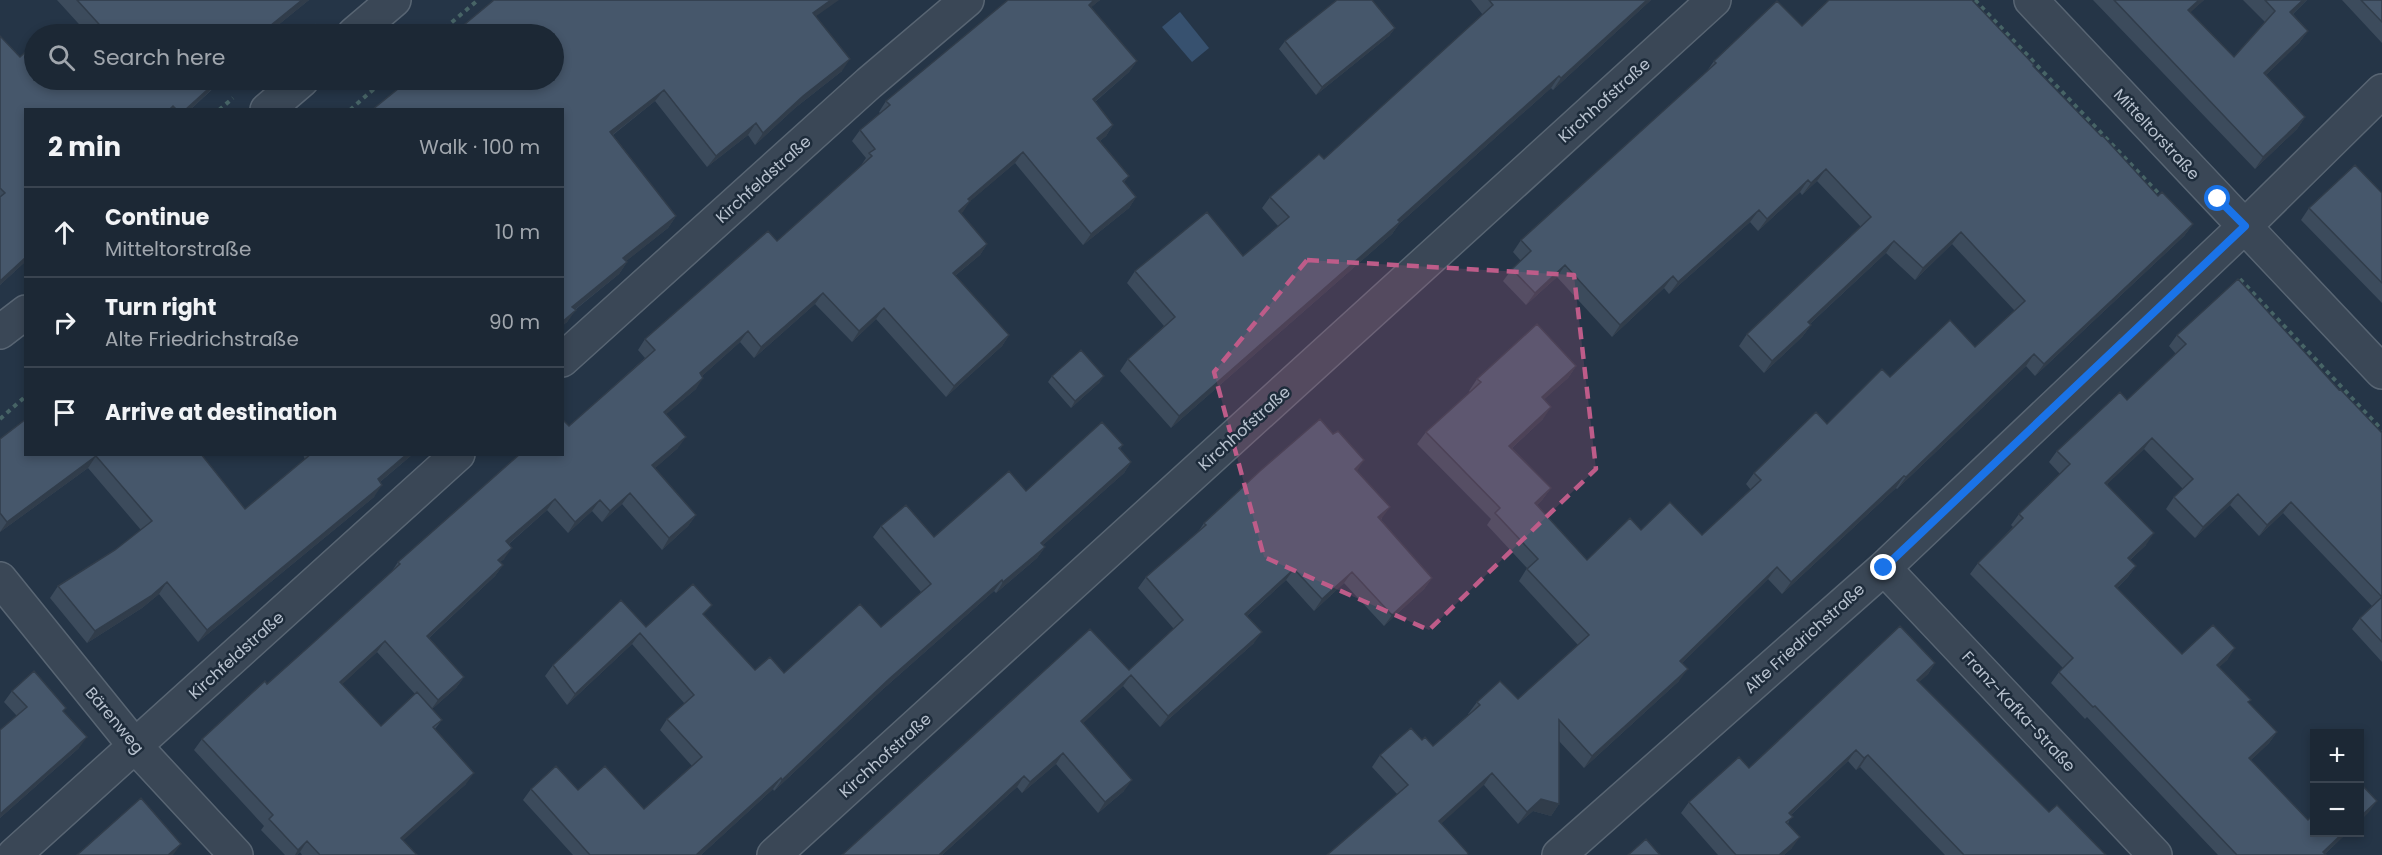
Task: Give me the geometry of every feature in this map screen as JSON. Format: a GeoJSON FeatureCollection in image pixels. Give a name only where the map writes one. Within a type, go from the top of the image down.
{"type":"FeatureCollection","features":[{"type":"Feature","properties":{"kind":"street"},"geometry":{"type":"LineString","coordinates":[[366,24],[394,0]]}},
{"type":"Feature","properties":{"kind":"street","name":"Kirchfeldstraße"},"geometry":{"type":"LineString","coordinates":[[564,358],[869,83],[967,0]]}},
{"type":"Feature","properties":{"kind":"street","name":"Kirchhofstraße"},"geometry":{"type":"LineString","coordinates":[[774,855],[1714,0]]}},
{"type":"Feature","properties":{"kind":"street","name":"Mitteltorstraße"},"geometry":{"type":"LineString","coordinates":[[2031,0],[2382,372]]}},
{"type":"Feature","properties":{"kind":"street"},"geometry":{"type":"LineString","coordinates":[[269,108],[290,90]]}},
{"type":"Feature","properties":{"kind":"street","name":"Alte Friedrichstraße"},"geometry":{"type":"LineString","coordinates":[[1559,855],[1884,568],[2245,226],[2382,91]]}},
{"type":"Feature","properties":{"kind":"street"},"geometry":{"type":"LineString","coordinates":[[0,332],[24,314]]}},
{"type":"Feature","properties":{"kind":"street","name":"Kirchfeldstraße"},"geometry":{"type":"LineString","coordinates":[[14,855],[456,456]]}},
{"type":"Feature","properties":{"kind":"street","name":"Franz-Kafka-Straße"},"geometry":{"type":"LineString","coordinates":[[1884,568],[2155,855]]}},
{"type":"Feature","properties":{"kind":"street","name":"Bärenweg"},"geometry":{"type":"LineString","coordinates":[[0,579],[135,746],[236,855]]}},
{"type":"Feature","properties":{"kind":"path"},"geometry":{"type":"LineString","coordinates":[[450,24],[478,0]]}},
{"type":"Feature","properties":{"kind":"path"},"geometry":{"type":"LineString","coordinates":[[1975,0],[2167,203]]}},
{"type":"Feature","properties":{"kind":"path"},"geometry":{"type":"LineString","coordinates":[[352,108],[373,90]]}},
{"type":"Feature","properties":{"kind":"path"},"geometry":{"type":"LineString","coordinates":[[2216,253],[2382,430]]}},
{"type":"Feature","properties":{"kind":"path"},"geometry":{"type":"LineString","coordinates":[[0,419],[24,398]]}},
{"type":"Feature","properties":{"kind":"highlighted area"},"geometry":{"type":"Polygon","coordinates":[[[1307,260],[1574,275],[1596,469],[1429,630],[1264,557],[1214,372],[1307,260]]]}},
{"type":"Feature","properties":{"kind":"water"},"geometry":{"type":"Polygon","coordinates":[[[1180,12],[1209,48],[1192,62],[1162,27],[1180,12]]]}},
{"type":"Feature","properties":{"kind":"building"},"geometry":{"type":"Polygon","coordinates":[[[77,0],[302,0],[272,24],[99,24],[77,0]]]}},
{"type":"Feature","properties":{"kind":"building"},"geometry":{"type":"Polygon","coordinates":[[[494,0],[831,0],[813,13],[850,59],[803,96],[763,133],[756,123],[716,156],[664,90],[610,132],[676,216],[623,258],[627,262],[572,307],[576,310],[564,320],[564,108],[374,108],[397,90],[564,90],[564,24],[465,24],[494,0]]]}},
{"type":"Feature","properties":{"kind":"building"},"geometry":{"type":"Polygon","coordinates":[[[1008,0],[1094,0],[1089,5],[1137,61],[1093,99],[1113,125],[1097,138],[1129,176],[1123,181],[1136,197],[1091,234],[1023,152],[968,199],[970,201],[959,211],[987,244],[953,273],[1009,335],[954,386],[884,308],[859,331],[823,293],[761,347],[748,331],[700,373],[703,378],[664,412],[686,437],[652,465],[696,515],[669,538],[630,493],[610,511],[600,500],[575,522],[555,499],[506,541],[512,548],[498,560],[503,565],[427,636],[464,677],[438,700],[385,641],[340,682],[381,726],[417,692],[442,720],[433,727],[474,773],[401,838],[417,855],[320,855],[307,841],[298,850],[269,819],[273,815],[202,739],[265,681],[267,684],[313,643],[400,564],[398,562],[518,456],[564,456],[564,421],[569,426],[655,350],[645,339],[768,231],[777,241],[872,156],[869,153],[875,149],[860,130],[890,105],[886,101],[1008,0]]]}},
{"type":"Feature","properties":{"kind":"building"},"geometry":{"type":"Polygon","coordinates":[[[1337,0],[1372,0],[1395,28],[1322,87],[1285,41],[1337,0]]]}},
{"type":"Feature","properties":{"kind":"building"},"geometry":{"type":"Polygon","coordinates":[[[1489,0],[1647,0],[1398,220],[1400,222],[1179,416],[1128,359],[1175,317],[1135,271],[1207,212],[1243,256],[1289,217],[1270,197],[1319,154],[1324,159],[1493,5],[1489,0]]]}},
{"type":"Feature","properties":{"kind":"building"},"geometry":{"type":"Polygon","coordinates":[[[1829,0],[1972,0],[2158,196],[2162,192],[2193,224],[2044,364],[2034,354],[1906,477],[1904,476],[1791,582],[1777,567],[1680,661],[1688,669],[1592,756],[1559,720],[1559,804],[1541,799],[1527,812],[1492,773],[1439,821],[1468,853],[1467,855],[1327,855],[1408,785],[1380,755],[1411,728],[1422,740],[1425,737],[1433,746],[1480,705],[1477,702],[1500,681],[1518,699],[1589,635],[1527,569],[1538,559],[1495,513],[1500,508],[1426,432],[1481,382],[1477,379],[1537,324],[1576,366],[1542,397],[1551,407],[1509,446],[1551,488],[1535,503],[1587,560],[1630,518],[1641,530],[1670,502],[1702,535],[1761,480],[1754,473],[1816,412],[1827,424],[1882,369],[1890,377],[1950,320],[1975,347],[2025,301],[1961,232],[1923,268],[1894,241],[1808,322],[1811,325],[1772,361],[1747,334],[1871,217],[1826,169],[1811,183],[1808,180],[1767,219],[1759,210],[1678,282],[1673,276],[1620,325],[1565,265],[1535,293],[1512,269],[1531,251],[1521,240],[1716,63],[1714,61],[1777,1],[1802,26],[1829,0]]]}},
{"type":"Feature","properties":{"kind":"building"},"geometry":{"type":"Polygon","coordinates":[[[2114,0],[2199,0],[2188,10],[2234,57],[2275,11],[2265,0],[2303,0],[2290,12],[2308,31],[2264,73],[2305,117],[2263,157],[2114,0]]]}},
{"type":"Feature","properties":{"kind":"building"},"geometry":{"type":"Polygon","coordinates":[[[2361,0],[2382,0],[2382,22],[2361,0]]]}},
{"type":"Feature","properties":{"kind":"building"},"geometry":{"type":"Polygon","coordinates":[[[0,36],[20,57],[24,53],[24,90],[207,90],[187,108],[173,106],[171,108],[24,108],[24,259],[0,281],[0,197],[5,193],[0,188],[0,36]]]}},
{"type":"Feature","properties":{"kind":"building"},"geometry":{"type":"Polygon","coordinates":[[[2355,165],[2382,193],[2382,283],[2309,208],[2355,165]]]}},
{"type":"Feature","properties":{"kind":"building"},"geometry":{"type":"Polygon","coordinates":[[[2238,279],[2339,390],[2382,433],[2382,597],[2291,502],[2267,525],[2238,494],[2203,527],[2174,497],[2193,479],[2152,438],[2105,483],[2154,533],[2128,558],[2136,566],[2115,586],[2182,654],[2213,625],[2235,648],[2217,665],[2251,700],[2248,702],[2277,732],[2249,758],[2308,820],[2310,818],[2310,837],[2339,837],[2323,852],[2326,855],[2237,855],[2095,706],[2093,707],[2059,672],[2073,658],[1978,563],[2023,518],[2019,514],[2070,464],[2057,451],[2120,392],[2127,400],[2186,344],[2177,335],[2238,279]]]}},
{"type":"Feature","properties":{"kind":"building"},"geometry":{"type":"Polygon","coordinates":[[[1081,350],[1104,376],[1075,401],[1052,376],[1081,350]]]}},
{"type":"Feature","properties":{"kind":"building"},"geometry":{"type":"Polygon","coordinates":[[[1320,419],[1333,434],[1338,431],[1364,460],[1355,469],[1390,507],[1378,517],[1432,578],[1392,615],[1352,572],[1322,599],[1294,569],[1245,614],[1262,632],[1168,716],[1131,675],[1081,721],[1132,780],[1105,802],[1063,753],[1030,782],[1024,776],[941,855],[842,855],[1090,629],[1129,670],[1183,620],[1146,577],[1206,525],[1204,523],[1260,471],[1320,419]]]}},
{"type":"Feature","properties":{"kind":"building"},"geometry":{"type":"Polygon","coordinates":[[[24,421],[24,456],[96,456],[7,522],[0,513],[0,439],[24,421]]]}},
{"type":"Feature","properties":{"kind":"building"},"geometry":{"type":"Polygon","coordinates":[[[1102,422],[1123,445],[1119,448],[1131,462],[1041,543],[1045,547],[1003,582],[1002,580],[889,679],[782,780],[781,778],[696,855],[590,855],[531,789],[556,766],[578,790],[605,766],[644,809],[702,757],[667,719],[694,695],[640,633],[575,694],[553,665],[621,600],[646,627],[693,584],[712,605],[703,614],[755,670],[770,657],[784,673],[860,604],[881,627],[931,584],[881,526],[906,505],[934,537],[1009,471],[1026,491],[1102,422]]]}},
{"type":"Feature","properties":{"kind":"building"},"geometry":{"type":"Polygon","coordinates":[[[96,456],[203,456],[245,509],[309,456],[405,456],[378,479],[382,485],[207,630],[167,582],[151,596],[95,631],[58,586],[115,550],[152,521],[96,456]]]}},
{"type":"Feature","properties":{"kind":"building"},"geometry":{"type":"Polygon","coordinates":[[[2382,597],[2382,642],[2360,618],[2382,597]]]}},
{"type":"Feature","properties":{"kind":"building"},"geometry":{"type":"Polygon","coordinates":[[[1900,626],[1935,663],[1917,680],[2049,812],[2057,805],[2106,855],[1964,855],[1868,755],[1864,758],[1856,750],[1789,813],[1793,817],[1786,822],[1800,837],[1779,855],[1736,855],[1689,802],[1739,757],[1749,768],[1900,626]]]}},
{"type":"Feature","properties":{"kind":"building"},"geometry":{"type":"Polygon","coordinates":[[[34,671],[66,708],[63,711],[87,737],[0,814],[0,730],[27,707],[12,691],[34,671]]]}},
{"type":"Feature","properties":{"kind":"building"},"geometry":{"type":"Polygon","coordinates":[[[2364,787],[2377,801],[2364,813],[2364,787]]]}},
{"type":"Feature","properties":{"kind":"building"},"geometry":{"type":"Polygon","coordinates":[[[141,798],[181,844],[168,855],[77,855],[141,798]]]}},
{"type":"Feature","properties":{"kind":"building"},"geometry":{"type":"Polygon","coordinates":[[[1646,839],[1660,855],[1628,855],[1646,839]]]}},
{"type":"Feature","properties":{"kind":"route"},"geometry":{"type":"LineString","coordinates":[[1884,568],[2245,226],[2218,199]]}}]}
